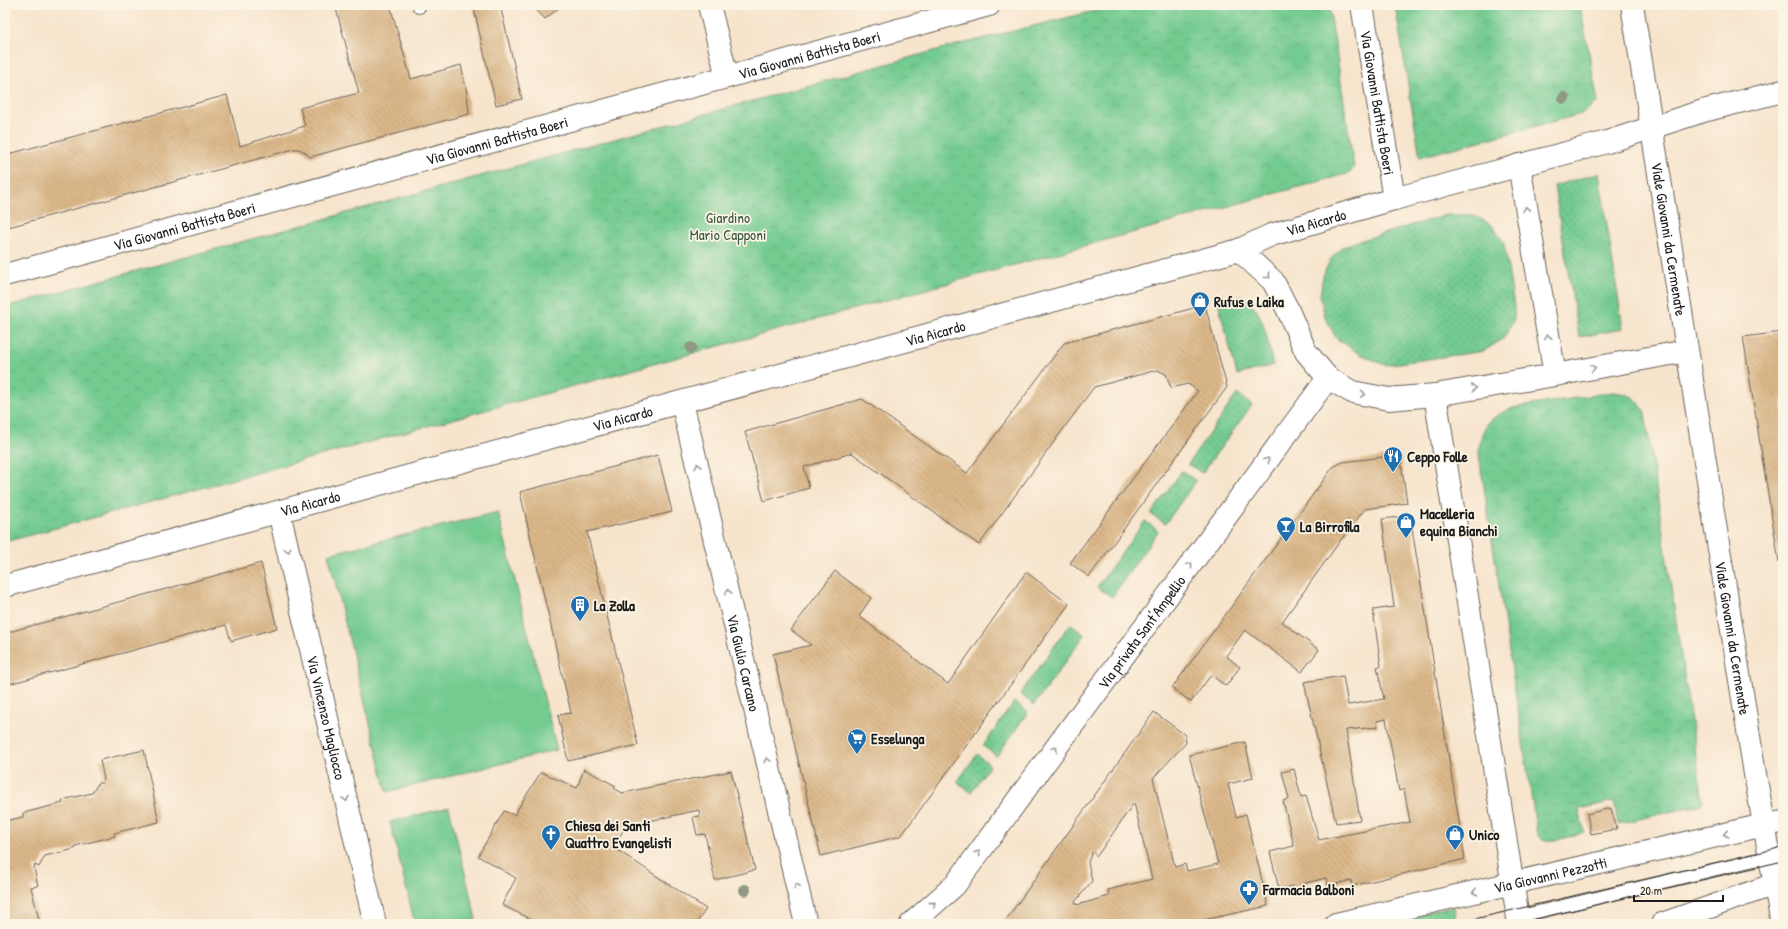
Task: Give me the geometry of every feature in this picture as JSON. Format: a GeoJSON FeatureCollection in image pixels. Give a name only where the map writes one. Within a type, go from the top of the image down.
{"type":"FeatureCollection","features":[{"type":"Feature","properties":{"kind":"street"},"geometry":{"type":"LineString","coordinates":[[709,5],[727,77]]}},
{"type":"Feature","properties":{"kind":"street","name":"Via Giovanni Battista Boeri"},"geometry":{"type":"LineString","coordinates":[[5,275],[989,5]]}},
{"type":"Feature","properties":{"kind":"street","name":"Via Giovanni Battista Boeri"},"geometry":{"type":"LineString","coordinates":[[1362,5],[1394,199]]}},
{"type":"Feature","properties":{"kind":"street","name":"Viale Giovanni da Cermenate"},"geometry":{"type":"LineString","coordinates":[[1632,5],[1687,350],[1774,824],[1782,924]]}},
{"type":"Feature","properties":{"kind":"street"},"geometry":{"type":"LineString","coordinates":[[1394,199],[1607,142],[1703,111],[1783,91]]}},
{"type":"Feature","properties":{"kind":"street"},"geometry":{"type":"LineString","coordinates":[[1518,165],[1555,375]]}},
{"type":"Feature","properties":{"kind":"street","name":"Via Aicardo"},"geometry":{"type":"LineString","coordinates":[[5,586],[1239,250],[1272,236],[1394,199]]}},
{"type":"Feature","properties":{"kind":"street"},"geometry":{"type":"LineString","coordinates":[[1239,250],[1273,281],[1287,308],[1306,352],[1328,378],[1352,392],[1390,399],[1435,395],[1555,375],[1687,350]]}},
{"type":"Feature","properties":{"kind":"street","name":"Via privata Sant'Ampellio"},"geometry":{"type":"LineString","coordinates":[[911,924],[955,885],[1328,378]]}},
{"type":"Feature","properties":{"kind":"street"},"geometry":{"type":"LineString","coordinates":[[1435,395],[1518,921]]}},
{"type":"Feature","properties":{"kind":"street","name":"Via Giulio Carcano"},"geometry":{"type":"LineString","coordinates":[[682,402],[806,924]]}},
{"type":"Feature","properties":{"kind":"street","name":"Via Vincenzo Magliocco"},"geometry":{"type":"LineString","coordinates":[[279,512],[375,924]]}},
{"type":"Feature","properties":{"kind":"street","name":"Via Giovanni Pezzotti"},"geometry":{"type":"LineString","coordinates":[[1336,924],[1774,824]]}},
{"type":"Feature","properties":{"kind":"street"},"geometry":{"type":"LineString","coordinates":[[1662,924],[1779,882]]}},
{"type":"Feature","properties":{"kind":"lane"},"geometry":{"type":"LineString","coordinates":[[1518,921],[1776,855]]}},
{"type":"Feature","properties":{"kind":"green space","name":"Giardino Mario Capponi"},"geometry":{"type":"Polygon","coordinates":[[[1118,5],[1329,5],[1354,167],[1350,173],[5,542],[5,307],[941,49],[1118,5]]]}},
{"type":"Feature","properties":{"kind":"green space"},"geometry":{"type":"Polygon","coordinates":[[[1395,5],[1580,5],[1598,102],[1581,114],[1420,157],[1395,5]]]}},
{"type":"Feature","properties":{"kind":"green space"},"geometry":{"type":"Polygon","coordinates":[[[1599,173],[1623,329],[1579,337],[1554,186],[1599,173]]]}},
{"type":"Feature","properties":{"kind":"green space"},"geometry":{"type":"Polygon","coordinates":[[[1446,215],[1473,215],[1492,225],[1504,243],[1514,306],[1514,319],[1504,338],[1484,351],[1385,365],[1360,354],[1336,338],[1325,317],[1320,296],[1323,276],[1330,260],[1341,248],[1355,242],[1446,215]]]}},
{"type":"Feature","properties":{"kind":"green space"},"geometry":{"type":"Polygon","coordinates":[[[1242,296],[1256,309],[1260,317],[1267,336],[1273,365],[1237,375],[1218,302],[1242,296]]]}},
{"type":"Feature","properties":{"kind":"green space"},"geometry":{"type":"Polygon","coordinates":[[[1613,392],[1633,397],[1645,413],[1703,802],[1699,805],[1618,824],[1614,801],[1579,809],[1584,832],[1559,839],[1546,840],[1537,834],[1479,455],[1481,438],[1483,431],[1491,420],[1513,408],[1613,392]]]}},
{"type":"Feature","properties":{"kind":"green space"},"geometry":{"type":"Polygon","coordinates":[[[1237,394],[1252,405],[1202,473],[1188,464],[1237,394]]]}},
{"type":"Feature","properties":{"kind":"green space"},"geometry":{"type":"Polygon","coordinates":[[[1182,471],[1196,481],[1165,524],[1151,514],[1182,471]]]}},
{"type":"Feature","properties":{"kind":"green space"},"geometry":{"type":"Polygon","coordinates":[[[498,512],[557,750],[387,792],[328,554],[498,512]]]}},
{"type":"Feature","properties":{"kind":"green space"},"geometry":{"type":"Polygon","coordinates":[[[1145,521],[1158,531],[1112,597],[1097,587],[1145,521]]]}},
{"type":"Feature","properties":{"kind":"green space"},"geometry":{"type":"Polygon","coordinates":[[[1070,624],[1085,635],[1034,705],[1020,694],[1070,624]]]}},
{"type":"Feature","properties":{"kind":"green space"},"geometry":{"type":"Polygon","coordinates":[[[1014,702],[1028,712],[997,756],[983,746],[1014,702]]]}},
{"type":"Feature","properties":{"kind":"green space"},"geometry":{"type":"Polygon","coordinates":[[[977,754],[990,765],[971,792],[957,782],[977,754]]]}},
{"type":"Feature","properties":{"kind":"green space"},"geometry":{"type":"Polygon","coordinates":[[[449,807],[476,919],[455,924],[415,924],[390,822],[449,807]]]}},
{"type":"Feature","properties":{"kind":"green space"},"geometry":{"type":"Polygon","coordinates":[[[1453,906],[1457,924],[1376,924],[1453,906]]]}},
{"type":"Feature","properties":{"kind":"building"},"geometry":{"type":"Polygon","coordinates":[[[335,5],[390,5],[411,79],[461,65],[467,93],[469,114],[310,157],[299,149],[294,149],[5,228],[5,155],[227,95],[240,146],[305,126],[300,108],[359,93],[335,5]]]}},
{"type":"Feature","properties":{"kind":"building"},"geometry":{"type":"Polygon","coordinates":[[[473,5],[500,5],[522,99],[496,105],[473,5]]]}},
{"type":"Feature","properties":{"kind":"building"},"geometry":{"type":"Polygon","coordinates":[[[532,5],[562,5],[545,19],[532,5]]]}},
{"type":"Feature","properties":{"kind":"building"},"geometry":{"type":"Polygon","coordinates":[[[1205,305],[1227,387],[1089,577],[1070,563],[1198,391],[1188,384],[1171,388],[1166,374],[1157,370],[1094,387],[979,545],[852,453],[804,467],[809,488],[764,501],[745,432],[862,399],[967,473],[1064,343],[1205,305]]]}},
{"type":"Feature","properties":{"kind":"building"},"geometry":{"type":"Polygon","coordinates":[[[1783,332],[1783,581],[1782,581],[1743,337],[1783,332]]]}},
{"type":"Feature","properties":{"kind":"building","name":"La Zolla"},"geometry":{"type":"Polygon","coordinates":[[[658,455],[672,512],[587,532],[638,745],[568,761],[558,715],[571,713],[520,492],[658,455]]]}},
{"type":"Feature","properties":{"kind":"building"},"geometry":{"type":"Polygon","coordinates":[[[1400,455],[1407,503],[1365,509],[1340,541],[1282,622],[1319,650],[1302,672],[1245,630],[1226,656],[1240,667],[1226,686],[1211,675],[1191,702],[1172,688],[1333,467],[1343,462],[1400,455]]]}},
{"type":"Feature","properties":{"kind":"building"},"geometry":{"type":"Polygon","coordinates":[[[1410,516],[1465,859],[1352,886],[1351,880],[1328,886],[1326,878],[1302,884],[1303,891],[1294,894],[1292,886],[1279,889],[1270,852],[1294,846],[1283,801],[1289,799],[1282,772],[1294,769],[1301,797],[1306,796],[1319,840],[1410,822],[1404,789],[1399,791],[1386,719],[1377,721],[1378,727],[1346,730],[1360,820],[1336,823],[1304,682],[1343,676],[1348,705],[1384,699],[1377,667],[1381,666],[1373,610],[1394,607],[1382,519],[1410,516]]]}},
{"type":"Feature","properties":{"kind":"building"},"geometry":{"type":"Polygon","coordinates":[[[261,563],[277,628],[231,641],[226,625],[5,685],[5,633],[261,563]]]}},
{"type":"Feature","properties":{"kind":"building"},"geometry":{"type":"Polygon","coordinates":[[[835,571],[871,598],[859,616],[948,684],[1026,572],[1069,604],[901,836],[821,856],[773,654],[811,645],[791,630],[835,571]]]}},
{"type":"Feature","properties":{"kind":"building"},"geometry":{"type":"Polygon","coordinates":[[[1154,712],[1185,735],[1186,743],[1153,778],[1175,867],[1185,864],[1187,871],[1218,864],[1189,755],[1245,742],[1253,778],[1228,784],[1236,817],[1246,814],[1268,906],[1185,924],[1003,924],[1154,712]],[[1134,803],[1097,856],[1092,852],[1088,862],[1092,881],[1075,902],[1077,905],[1109,896],[1108,890],[1152,879],[1134,803]]]}},
{"type":"Feature","properties":{"kind":"building"},"geometry":{"type":"Polygon","coordinates":[[[144,750],[159,822],[114,833],[115,836],[75,846],[75,849],[45,856],[39,867],[35,865],[34,868],[38,886],[31,887],[40,924],[5,924],[5,821],[23,817],[23,813],[63,803],[62,800],[92,793],[99,782],[101,784],[104,779],[100,760],[144,750]]]}},
{"type":"Feature","properties":{"kind":"building","name":"Chiesa dei Santi Quattro Evangelisti"},"geometry":{"type":"Polygon","coordinates":[[[584,769],[616,786],[614,788],[622,793],[731,771],[755,870],[715,880],[705,834],[697,835],[693,817],[700,816],[699,810],[626,826],[613,847],[706,909],[696,924],[541,924],[502,905],[516,878],[478,856],[504,811],[514,815],[541,772],[577,788],[584,769]]]}},
{"type":"Feature","properties":{"kind":"building"},"geometry":{"type":"Polygon","coordinates":[[[1611,808],[1617,829],[1591,834],[1587,814],[1611,808]]]}},
{"type":"Feature","properties":{"kind":"tram line"},"geometry":{"type":"LineString","coordinates":[[1453,924],[1783,847]]}},
{"type":"Feature","properties":{"kind":"tram line"},"geometry":{"type":"LineString","coordinates":[[1514,924],[1783,861]]}},
{"type":"Feature","properties":{"kind":"place","name":"Rufus e Laika"},"geometry":{"type":"Point","coordinates":[1200,318]}},
{"type":"Feature","properties":{"kind":"place","name":"Ceppo Folle"},"geometry":{"type":"Point","coordinates":[1393,473]}},
{"type":"Feature","properties":{"kind":"place","name":"Macelleria equina Bianchi"},"geometry":{"type":"Point","coordinates":[1406,539]}},
{"type":"Feature","properties":{"kind":"place","name":"La Birrofila"},"geometry":{"type":"Point","coordinates":[1286,543]}},
{"type":"Feature","properties":{"kind":"place","name":"La Zolla"},"geometry":{"type":"Point","coordinates":[580,622]}},
{"type":"Feature","properties":{"kind":"place","name":"Esselunga"},"geometry":{"type":"Point","coordinates":[857,755]}},
{"type":"Feature","properties":{"kind":"place","name":"Chiesa dei Santi Quattro Evangelisti"},"geometry":{"type":"Point","coordinates":[551,851]}},
{"type":"Feature","properties":{"kind":"place","name":"Unico"},"geometry":{"type":"Point","coordinates":[1455,851]}},
{"type":"Feature","properties":{"kind":"place","name":"Farmacia Balboni"},"geometry":{"type":"Point","coordinates":[1249,906]}}]}
